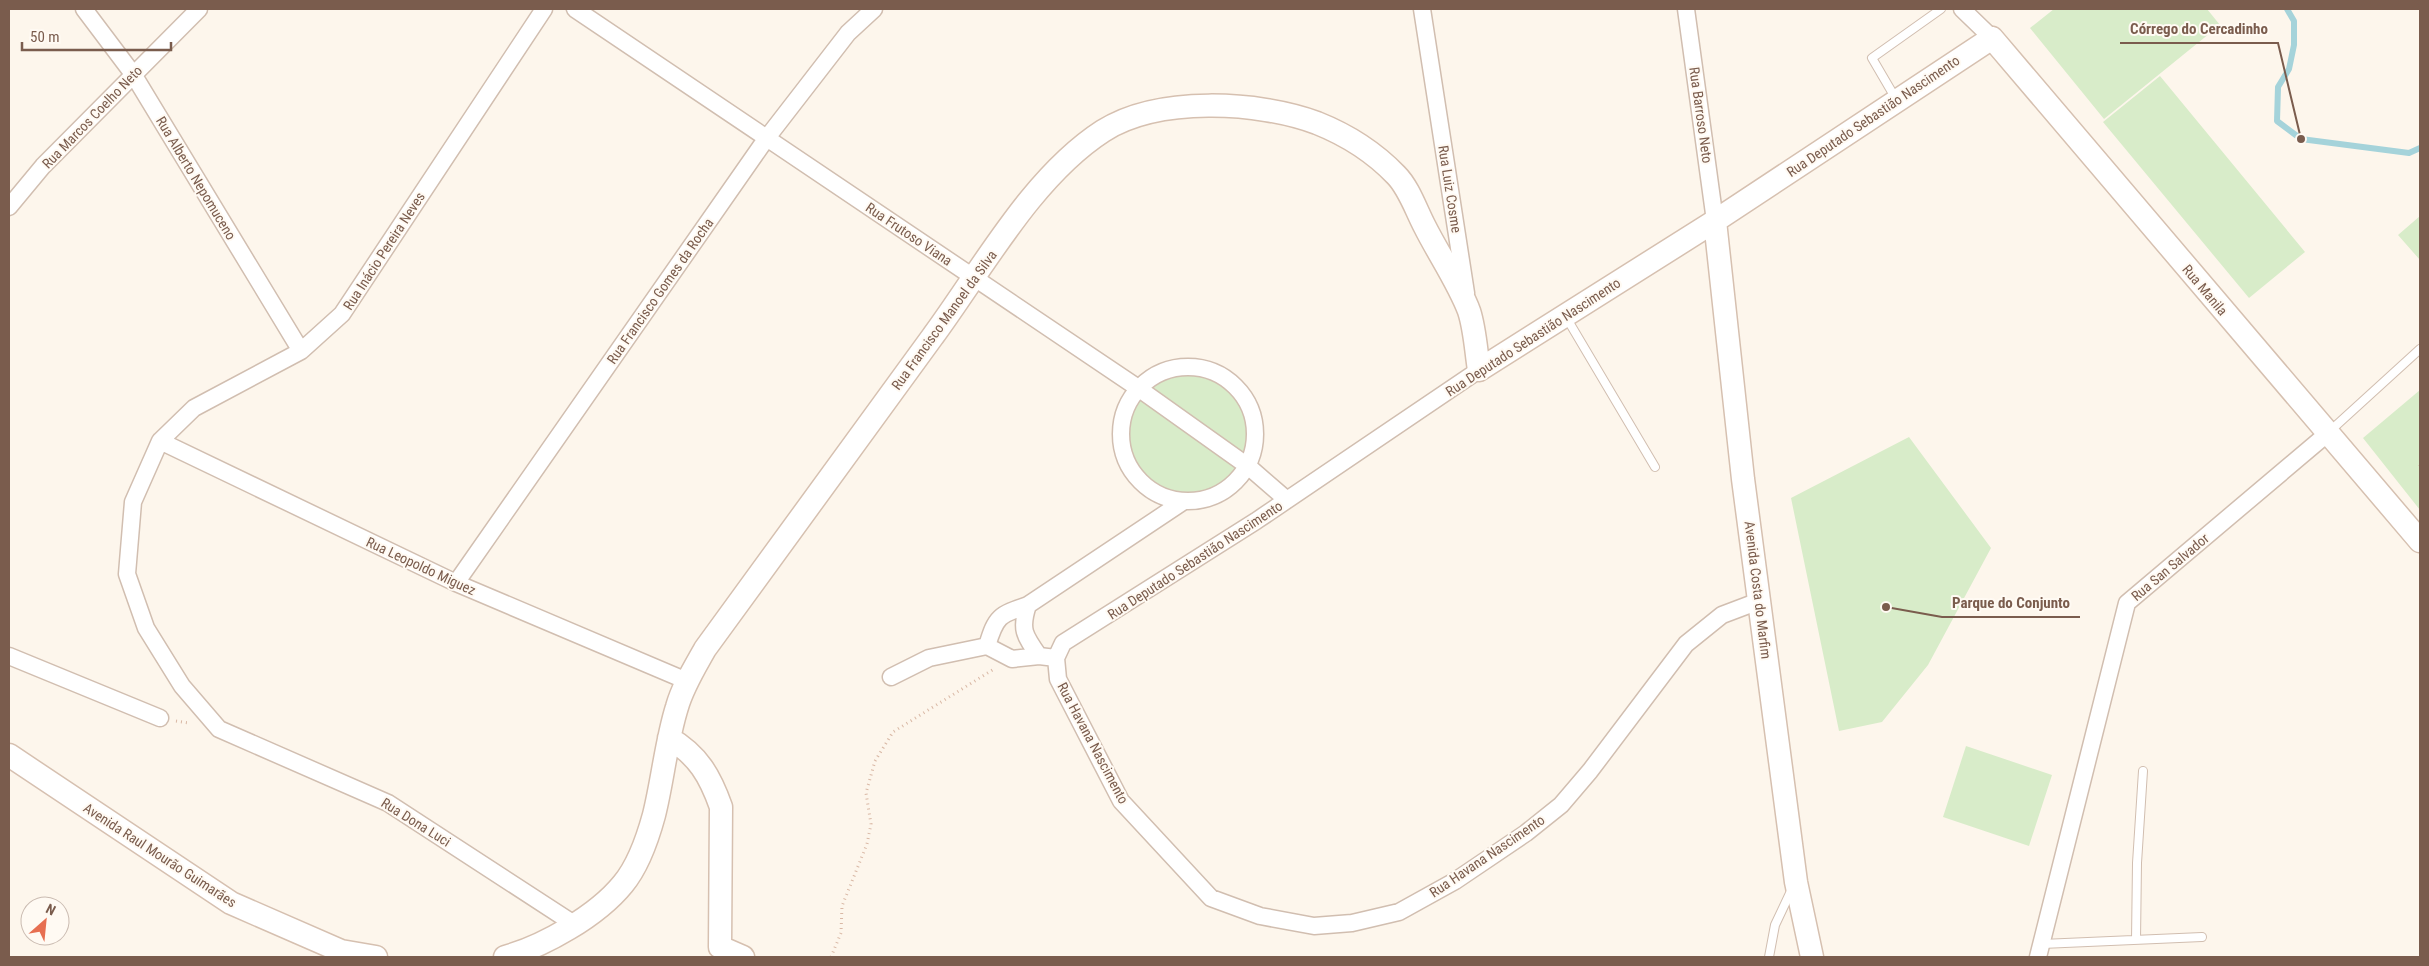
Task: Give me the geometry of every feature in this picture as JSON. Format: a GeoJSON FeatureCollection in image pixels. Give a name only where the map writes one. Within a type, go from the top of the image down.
{"type":"FeatureCollection","features":[{"type":"Feature","properties":{"kind":"street","name":"Rua Alberto Nepomuceno"},"geometry":{"type":"LineString","coordinates":[[84,9],[133,74],[302,351]]}},
{"type":"Feature","properties":{"kind":"street","name":"Rua Marcos Coelho Neto"},"geometry":{"type":"LineString","coordinates":[[9,207],[43,166],[199,9]]}},
{"type":"Feature","properties":{"kind":"street","name":"Rua Inácio Pereira Neves"},"geometry":{"type":"LineString","coordinates":[[219,728],[182,686],[146,628],[127,574],[133,502],[160,441],[194,408],[302,351],[342,314],[544,9]]}},
{"type":"Feature","properties":{"kind":"street","name":"Rua Frutoso Viana"},"geometry":{"type":"LineString","coordinates":[[575,9],[1138,388],[1249,467],[1287,500]]}},
{"type":"Feature","properties":{"kind":"street","name":"Rua Francisco Gomes da Rocha"},"geometry":{"type":"LineString","coordinates":[[456,583],[766,139],[848,34],[874,9]]}},
{"type":"Feature","properties":{"kind":"street","name":"Rua Luiz Cosme"},"geometry":{"type":"LineString","coordinates":[[1422,9],[1479,370]]}},
{"type":"Feature","properties":{"kind":"street","name":"Rua Barroso Neto"},"geometry":{"type":"LineString","coordinates":[[1686,9],[1715,221]]}},
{"type":"Feature","properties":{"kind":"street"},"geometry":{"type":"LineString","coordinates":[[1969,11],[1992,38]]}},
{"type":"Feature","properties":{"kind":"street","name":"Rua Deputado Sebastião Nascimento"},"geometry":{"type":"LineString","coordinates":[[1056,658],[1063,644],[1287,500],[1479,370],[1715,221],[1992,38]]}},
{"type":"Feature","properties":{"kind":"street","name":"Rua Manila"},"geometry":{"type":"LineString","coordinates":[[1992,38],[2420,541]]}},
{"type":"Feature","properties":{"kind":"street","name":"Rua Francisco Manoel da Silva"},"geometry":{"type":"LineString","coordinates":[[574,924],[598,908],[624,883],[641,851],[654,816],[677,706],[687,681],[705,648],[975,278],[1037,189],[1072,154],[1106,130],[1141,116],[1183,105],[1236,106],[1272,111],[1310,121],[1339,132],[1371,151],[1399,178],[1469,312]]}},
{"type":"Feature","properties":{"kind":"street","name":"Avenida Costa do Marfim"},"geometry":{"type":"LineString","coordinates":[[1715,221],[1743,479],[1796,882],[1812,957]]}},
{"type":"Feature","properties":{"kind":"street"},"geometry":{"type":"LineString","coordinates":[[987,646],[993,626],[1003,614],[1028,604],[1184,501],[1210,497],[1241,479],[1249,467],[1256,443],[1256,428],[1253,414],[1246,400],[1226,378],[1198,367],[1168,369],[1138,388],[1124,410],[1120,441],[1131,470],[1154,492],[1184,501]]}},
{"type":"Feature","properties":{"kind":"street","name":"Rua San Salvador"},"geometry":{"type":"LineString","coordinates":[[2040,950],[2127,603],[2327,434]]}},
{"type":"Feature","properties":{"kind":"street","name":"Rua Leopoldo Miguez"},"geometry":{"type":"LineString","coordinates":[[160,441],[456,583],[687,681]]}},
{"type":"Feature","properties":{"kind":"street","name":"Rua Havana Nascimento"},"geometry":{"type":"LineString","coordinates":[[1056,658],[1058,679],[1121,801],[1211,898],[1269,918],[1314,926],[1352,924],[1398,912],[1454,881],[1526,834],[1561,805],[1590,771],[1686,644],[1722,615],[1759,601]]}},
{"type":"Feature","properties":{"kind":"street"},"geometry":{"type":"LineString","coordinates":[[1028,604],[1024,618],[1024,635],[1039,656]]}},
{"type":"Feature","properties":{"kind":"street"},"geometry":{"type":"LineString","coordinates":[[890,677],[929,658],[987,646],[1012,659],[1039,656],[1056,658]]}},
{"type":"Feature","properties":{"kind":"street"},"geometry":{"type":"LineString","coordinates":[[9,656],[160,718]]}},
{"type":"Feature","properties":{"kind":"street","name":"Rua Dona Luci"},"geometry":{"type":"LineString","coordinates":[[219,728],[388,803],[574,924]]}},
{"type":"Feature","properties":{"kind":"street"},"geometry":{"type":"LineString","coordinates":[[669,738],[686,748],[699,763],[713,785],[720,807],[720,952],[742,957]]}},
{"type":"Feature","properties":{"kind":"street","name":"Avenida Raul Mourão Guimarães"},"geometry":{"type":"LineString","coordinates":[[9,755],[231,903],[341,951],[376,957]]}},
{"type":"Feature","properties":{"kind":"street"},"geometry":{"type":"LineString","coordinates":[[505,957],[559,934],[574,924]]}},
{"type":"Feature","properties":{"kind":"lane"},"geometry":{"type":"LineString","coordinates":[[1896,100],[1872,58],[1941,9]]}},
{"type":"Feature","properties":{"kind":"lane"},"geometry":{"type":"LineString","coordinates":[[1565,316],[1655,467]]}},
{"type":"Feature","properties":{"kind":"lane","name":"Rua San Salvador"},"geometry":{"type":"LineString","coordinates":[[2327,434],[2420,350]]}},
{"type":"Feature","properties":{"kind":"lane"},"geometry":{"type":"LineString","coordinates":[[2136,940],[2137,863],[2143,771]]}},
{"type":"Feature","properties":{"kind":"lane"},"geometry":{"type":"LineString","coordinates":[[1769,957],[1775,925],[1796,882]]}},
{"type":"Feature","properties":{"kind":"lane"},"geometry":{"type":"LineString","coordinates":[[2040,950],[2136,940],[2202,937]]}},
{"type":"Feature","properties":{"kind":"path"},"geometry":{"type":"LineString","coordinates":[[832,957],[841,933],[842,906],[867,844],[871,824],[866,792],[874,762],[892,732],[1012,659]]}},
{"type":"Feature","properties":{"kind":"green space"},"geometry":{"type":"Polygon","coordinates":[[[2054,9],[2207,9],[2220,25],[2104,119],[2030,28],[2054,9]]]}},
{"type":"Feature","properties":{"kind":"green space"},"geometry":{"type":"Polygon","coordinates":[[[2160,76],[2305,252],[2249,298],[2103,122],[2160,76]]]}},
{"type":"Feature","properties":{"kind":"green space"},"geometry":{"type":"Polygon","coordinates":[[[2420,216],[2420,260],[2398,235],[2420,216]]]}},
{"type":"Feature","properties":{"kind":"green space"},"geometry":{"type":"Polygon","coordinates":[[[1188,367],[1214,372],[1225,378],[1235,387],[1244,397],[1250,408],[1255,434],[1250,460],[1244,471],[1235,481],[1225,490],[1214,496],[1188,501],[1162,496],[1151,490],[1141,481],[1132,471],[1126,460],[1121,434],[1126,408],[1132,397],[1141,387],[1151,378],[1162,372],[1188,367]]]}},
{"type":"Feature","properties":{"kind":"green space"},"geometry":{"type":"Polygon","coordinates":[[[2420,390],[2420,510],[2363,438],[2420,390]]]}},
{"type":"Feature","properties":{"kind":"green space"},"geometry":{"type":"Polygon","coordinates":[[[1909,437],[1991,548],[1928,665],[1882,722],[1839,731],[1791,498],[1909,437]]]}},
{"type":"Feature","properties":{"kind":"green space"},"geometry":{"type":"Polygon","coordinates":[[[1966,746],[2052,775],[2029,846],[1943,817],[1966,746]]]}},
{"type":"Feature","properties":{"kind":"waterway"},"geometry":{"type":"LineString","coordinates":[[2287,9],[2294,21],[2294,45],[2289,69],[2278,87],[2277,121],[2301,139],[2409,153],[2420,148]]}},
{"type":"Feature","properties":{"kind":"place","name":"Córrego do Cercadinho"},"geometry":{"type":"Point","coordinates":[2301,139]}},
{"type":"Feature","properties":{"kind":"place","name":"Parque do Conjunto"},"geometry":{"type":"Point","coordinates":[1886,607]}}]}
